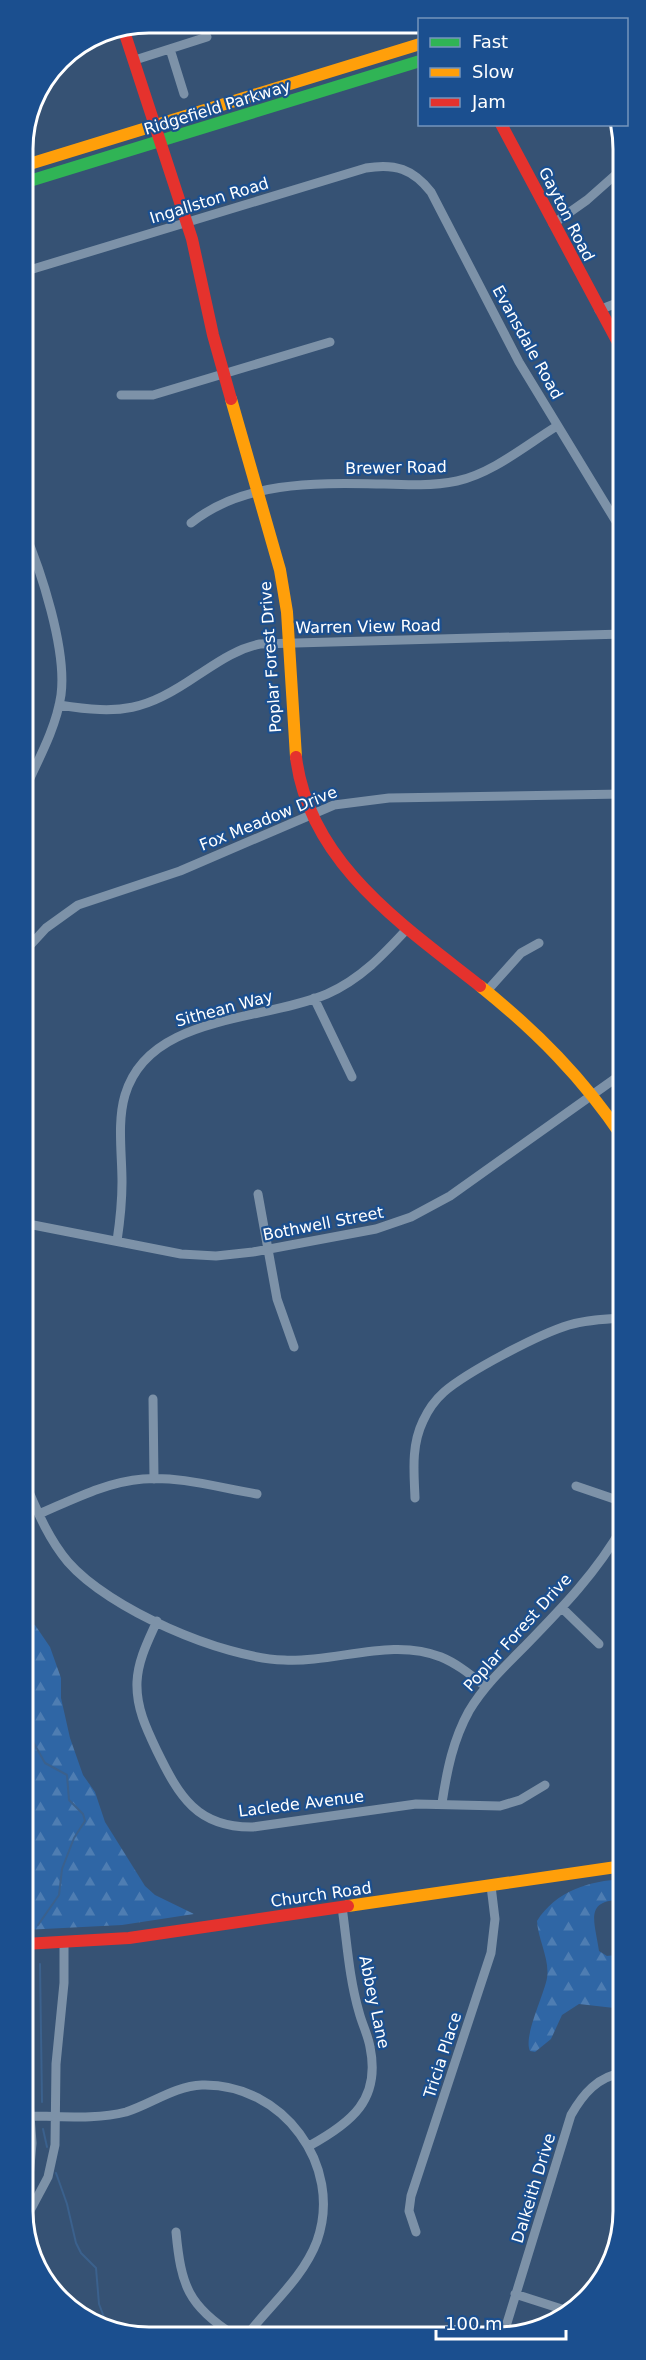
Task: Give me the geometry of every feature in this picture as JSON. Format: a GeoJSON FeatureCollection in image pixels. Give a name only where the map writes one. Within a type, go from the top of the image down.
{"type":"FeatureCollection","features":[{"type":"Feature","properties":{"kind":"street","name":"Poplar Forest Drive"},"geometry":{"type":"LineString","coordinates":[[126,35],[201,271],[209,321],[280,573],[288,642],[294,753],[301,788],[312,814],[326,842],[351,876],[408,928],[549,1046],[593,1094],[613,1123]]}},
{"type":"Feature","properties":{"kind":"street"},"geometry":{"type":"LineString","coordinates":[[135,60],[207,37]]}},
{"type":"Feature","properties":{"kind":"street","name":"Ridgefield Parkway"},"geometry":{"type":"LineString","coordinates":[[33,163],[418,45]]}},
{"type":"Feature","properties":{"kind":"street"},"geometry":{"type":"LineString","coordinates":[[170,49],[184,94]]}},
{"type":"Feature","properties":{"kind":"street","name":"Ridgefield Parkway"},"geometry":{"type":"LineString","coordinates":[[33,180],[418,62]]}},
{"type":"Feature","properties":{"kind":"street","name":"Gayton Road"},"geometry":{"type":"LineString","coordinates":[[502,126],[613,334]]}},
{"type":"Feature","properties":{"kind":"street","name":"Ingallston Road"},"geometry":{"type":"LineString","coordinates":[[33,269],[366,168],[388,165],[406,169]]}},
{"type":"Feature","properties":{"kind":"street","name":"Evansdale Road"},"geometry":{"type":"LineString","coordinates":[[406,169],[418,177],[432,192],[519,362],[613,518]]}},
{"type":"Feature","properties":{"kind":"street"},"geometry":{"type":"LineString","coordinates":[[553,224],[613,177]]}},
{"type":"Feature","properties":{"kind":"street"},"geometry":{"type":"LineString","coordinates":[[599,310],[613,305]]}},
{"type":"Feature","properties":{"kind":"street"},"geometry":{"type":"LineString","coordinates":[[121,395],[153,395],[330,342]]}},
{"type":"Feature","properties":{"kind":"street","name":"Brewer Road"},"geometry":{"type":"LineString","coordinates":[[191,523],[216,506],[258,492],[300,484],[413,485],[459,481],[485,470],[557,426]]}},
{"type":"Feature","properties":{"kind":"street"},"geometry":{"type":"LineString","coordinates":[[33,556],[59,647],[62,685],[50,735],[33,772]]}},
{"type":"Feature","properties":{"kind":"street","name":"Warren View Road"},"geometry":{"type":"LineString","coordinates":[[59,705],[105,711],[137,707],[170,694],[234,652],[260,644],[613,634]]}},
{"type":"Feature","properties":{"kind":"street","name":"Fox Meadow Drive"},"geometry":{"type":"LineString","coordinates":[[33,941],[56,919],[78,905],[180,871],[312,814],[346,802],[376,799],[613,794]]}},
{"type":"Feature","properties":{"kind":"street","name":"Sithean Way"},"geometry":{"type":"LineString","coordinates":[[117,1241],[122,1208],[123,1104],[128,1087],[139,1066],[154,1051],[175,1036],[314,998],[346,984],[362,973],[408,928]]}},
{"type":"Feature","properties":{"kind":"street"},"geometry":{"type":"LineString","coordinates":[[486,992],[521,952],[538,943]]}},
{"type":"Feature","properties":{"kind":"street"},"geometry":{"type":"LineString","coordinates":[[314,998],[352,1077]]}},
{"type":"Feature","properties":{"kind":"street","name":"Bothwell Street"},"geometry":{"type":"LineString","coordinates":[[33,1225],[193,1255],[229,1255],[376,1229],[424,1212],[450,1196],[613,1080]]}},
{"type":"Feature","properties":{"kind":"street"},"geometry":{"type":"LineString","coordinates":[[258,1194],[277,1299],[294,1347]]}},
{"type":"Feature","properties":{"kind":"street"},"geometry":{"type":"LineString","coordinates":[[415,1498],[414,1454],[418,1432],[428,1412],[445,1392],[461,1380],[549,1332],[579,1323],[613,1319]]}},
{"type":"Feature","properties":{"kind":"street"},"geometry":{"type":"LineString","coordinates":[[153,1400],[154,1479]]}},
{"type":"Feature","properties":{"kind":"street"},"geometry":{"type":"LineString","coordinates":[[39,1514],[107,1486],[154,1479],[257,1494]]}},
{"type":"Feature","properties":{"kind":"street"},"geometry":{"type":"LineString","coordinates":[[576,1486],[613,1499]]}},
{"type":"Feature","properties":{"kind":"street"},"geometry":{"type":"LineString","coordinates":[[33,1500],[58,1549],[85,1578],[157,1621],[222,1650],[275,1660],[313,1660],[397,1650],[424,1652],[459,1666],[486,1687]]}},
{"type":"Feature","properties":{"kind":"street","name":"Poplar Forest Drive"},"geometry":{"type":"LineString","coordinates":[[442,1803],[454,1743],[470,1711],[486,1687],[598,1567],[613,1542]]}},
{"type":"Feature","properties":{"kind":"street"},"geometry":{"type":"LineString","coordinates":[[562,1608],[599,1644]]}},
{"type":"Feature","properties":{"kind":"street","name":"Laclede Avenue"},"geometry":{"type":"LineString","coordinates":[[157,1621],[138,1670],[139,1708],[178,1791],[205,1817],[232,1826],[253,1827],[416,1804],[500,1806],[519,1800],[545,1785]]}},
{"type":"Feature","properties":{"kind":"street","name":"Church Road"},"geometry":{"type":"LineString","coordinates":[[33,1944],[129,1938],[613,1868]]}},
{"type":"Feature","properties":{"kind":"street","name":"Tricia Place"},"geometry":{"type":"LineString","coordinates":[[416,2232],[409,2211],[411,2196],[491,1953],[495,1919],[491,1886]]}},
{"type":"Feature","properties":{"kind":"street","name":"Abbey Lane"},"geometry":{"type":"LineString","coordinates":[[309,2146],[351,2119],[365,2100],[373,2069],[370,2044],[356,1997],[342,1907]]}},
{"type":"Feature","properties":{"kind":"street"},"geometry":{"type":"LineString","coordinates":[[33,2205],[46,2181],[53,2160],[56,2064],[64,1983],[64,1943]]}},
{"type":"Feature","properties":{"kind":"street","name":"Dalkeith Drive"},"geometry":{"type":"LineString","coordinates":[[506,2326],[571,2115],[581,2097],[592,2086],[613,2075]]}},
{"type":"Feature","properties":{"kind":"street"},"geometry":{"type":"LineString","coordinates":[[33,2116],[113,2115],[187,2087],[215,2085],[235,2089],[265,2101],[286,2116],[309,2146],[316,2161],[323,2196],[318,2240],[303,2269],[255,2327]]}},
{"type":"Feature","properties":{"kind":"street"},"geometry":{"type":"LineString","coordinates":[[176,2232],[180,2272],[189,2295],[204,2313],[223,2327]]}},
{"type":"Feature","properties":{"kind":"street"},"geometry":{"type":"LineString","coordinates":[[515,2294],[559,2308]]}},
{"type":"Feature","properties":{"kind":"green space"},"geometry":{"type":"Polygon","coordinates":[[[33,1624],[50,1647],[61,1678],[61,1698],[70,1738],[83,1775],[95,1792],[105,1822],[145,1886],[155,1895],[194,1914],[122,1925],[33,1930],[33,1624]]]}},
{"type":"Feature","properties":{"kind":"green space"},"geometry":{"type":"Polygon","coordinates":[[[613,1880],[613,1901],[602,1903],[597,1908],[594,1922],[599,1951],[607,1956],[613,1955],[613,2008],[579,2004],[562,2015],[551,2039],[535,2052],[530,2051],[529,2036],[547,1978],[537,1921],[554,1902],[564,1895],[586,1885],[613,1880]]]}},
{"type":"Feature","properties":{"kind":"waterway"},"geometry":{"type":"LineString","coordinates":[[33,1742],[45,1763],[67,1775],[69,1800],[83,1814],[85,1821],[74,1838],[62,1869],[59,1895],[38,1925]]}},
{"type":"Feature","properties":{"kind":"waterway"},"geometry":{"type":"LineString","coordinates":[[40,1964],[42,2102]]}},
{"type":"Feature","properties":{"kind":"waterway"},"geometry":{"type":"LineString","coordinates":[[43,2129],[47,2147]]}},
{"type":"Feature","properties":{"kind":"waterway"},"geometry":{"type":"LineString","coordinates":[[56,2173],[67,2204],[76,2243],[81,2253],[96,2268],[99,2304],[104,2318]]}},
{"type":"Feature","properties":{"kind":"traffic: fast"},"geometry":{"type":"LineString","coordinates":[[33,180],[418,62]]}},
{"type":"Feature","properties":{"kind":"traffic: slow"},"geometry":{"type":"LineString","coordinates":[[33,163],[418,45]]}},
{"type":"Feature","properties":{"kind":"traffic: slow"},"geometry":{"type":"LineString","coordinates":[[231,399],[280,570],[287,612],[296,757]]}},
{"type":"Feature","properties":{"kind":"traffic: slow"},"geometry":{"type":"LineString","coordinates":[[480,986],[558,1056],[613,1123]]}},
{"type":"Feature","properties":{"kind":"traffic: slow"},"geometry":{"type":"LineString","coordinates":[[348,1906],[613,1867]]}},
{"type":"Feature","properties":{"kind":"traffic: jam"},"geometry":{"type":"LineString","coordinates":[[125,35],[192,239],[213,335],[231,399]]}},
{"type":"Feature","properties":{"kind":"traffic: jam"},"geometry":{"type":"LineString","coordinates":[[502,126],[613,333]]}},
{"type":"Feature","properties":{"kind":"traffic: jam"},"geometry":{"type":"LineString","coordinates":[[296,757],[304,795],[319,829],[340,860],[391,915],[480,986]]}},
{"type":"Feature","properties":{"kind":"traffic: jam"},"geometry":{"type":"LineString","coordinates":[[33,1943],[129,1938],[348,1906]]}}]}
